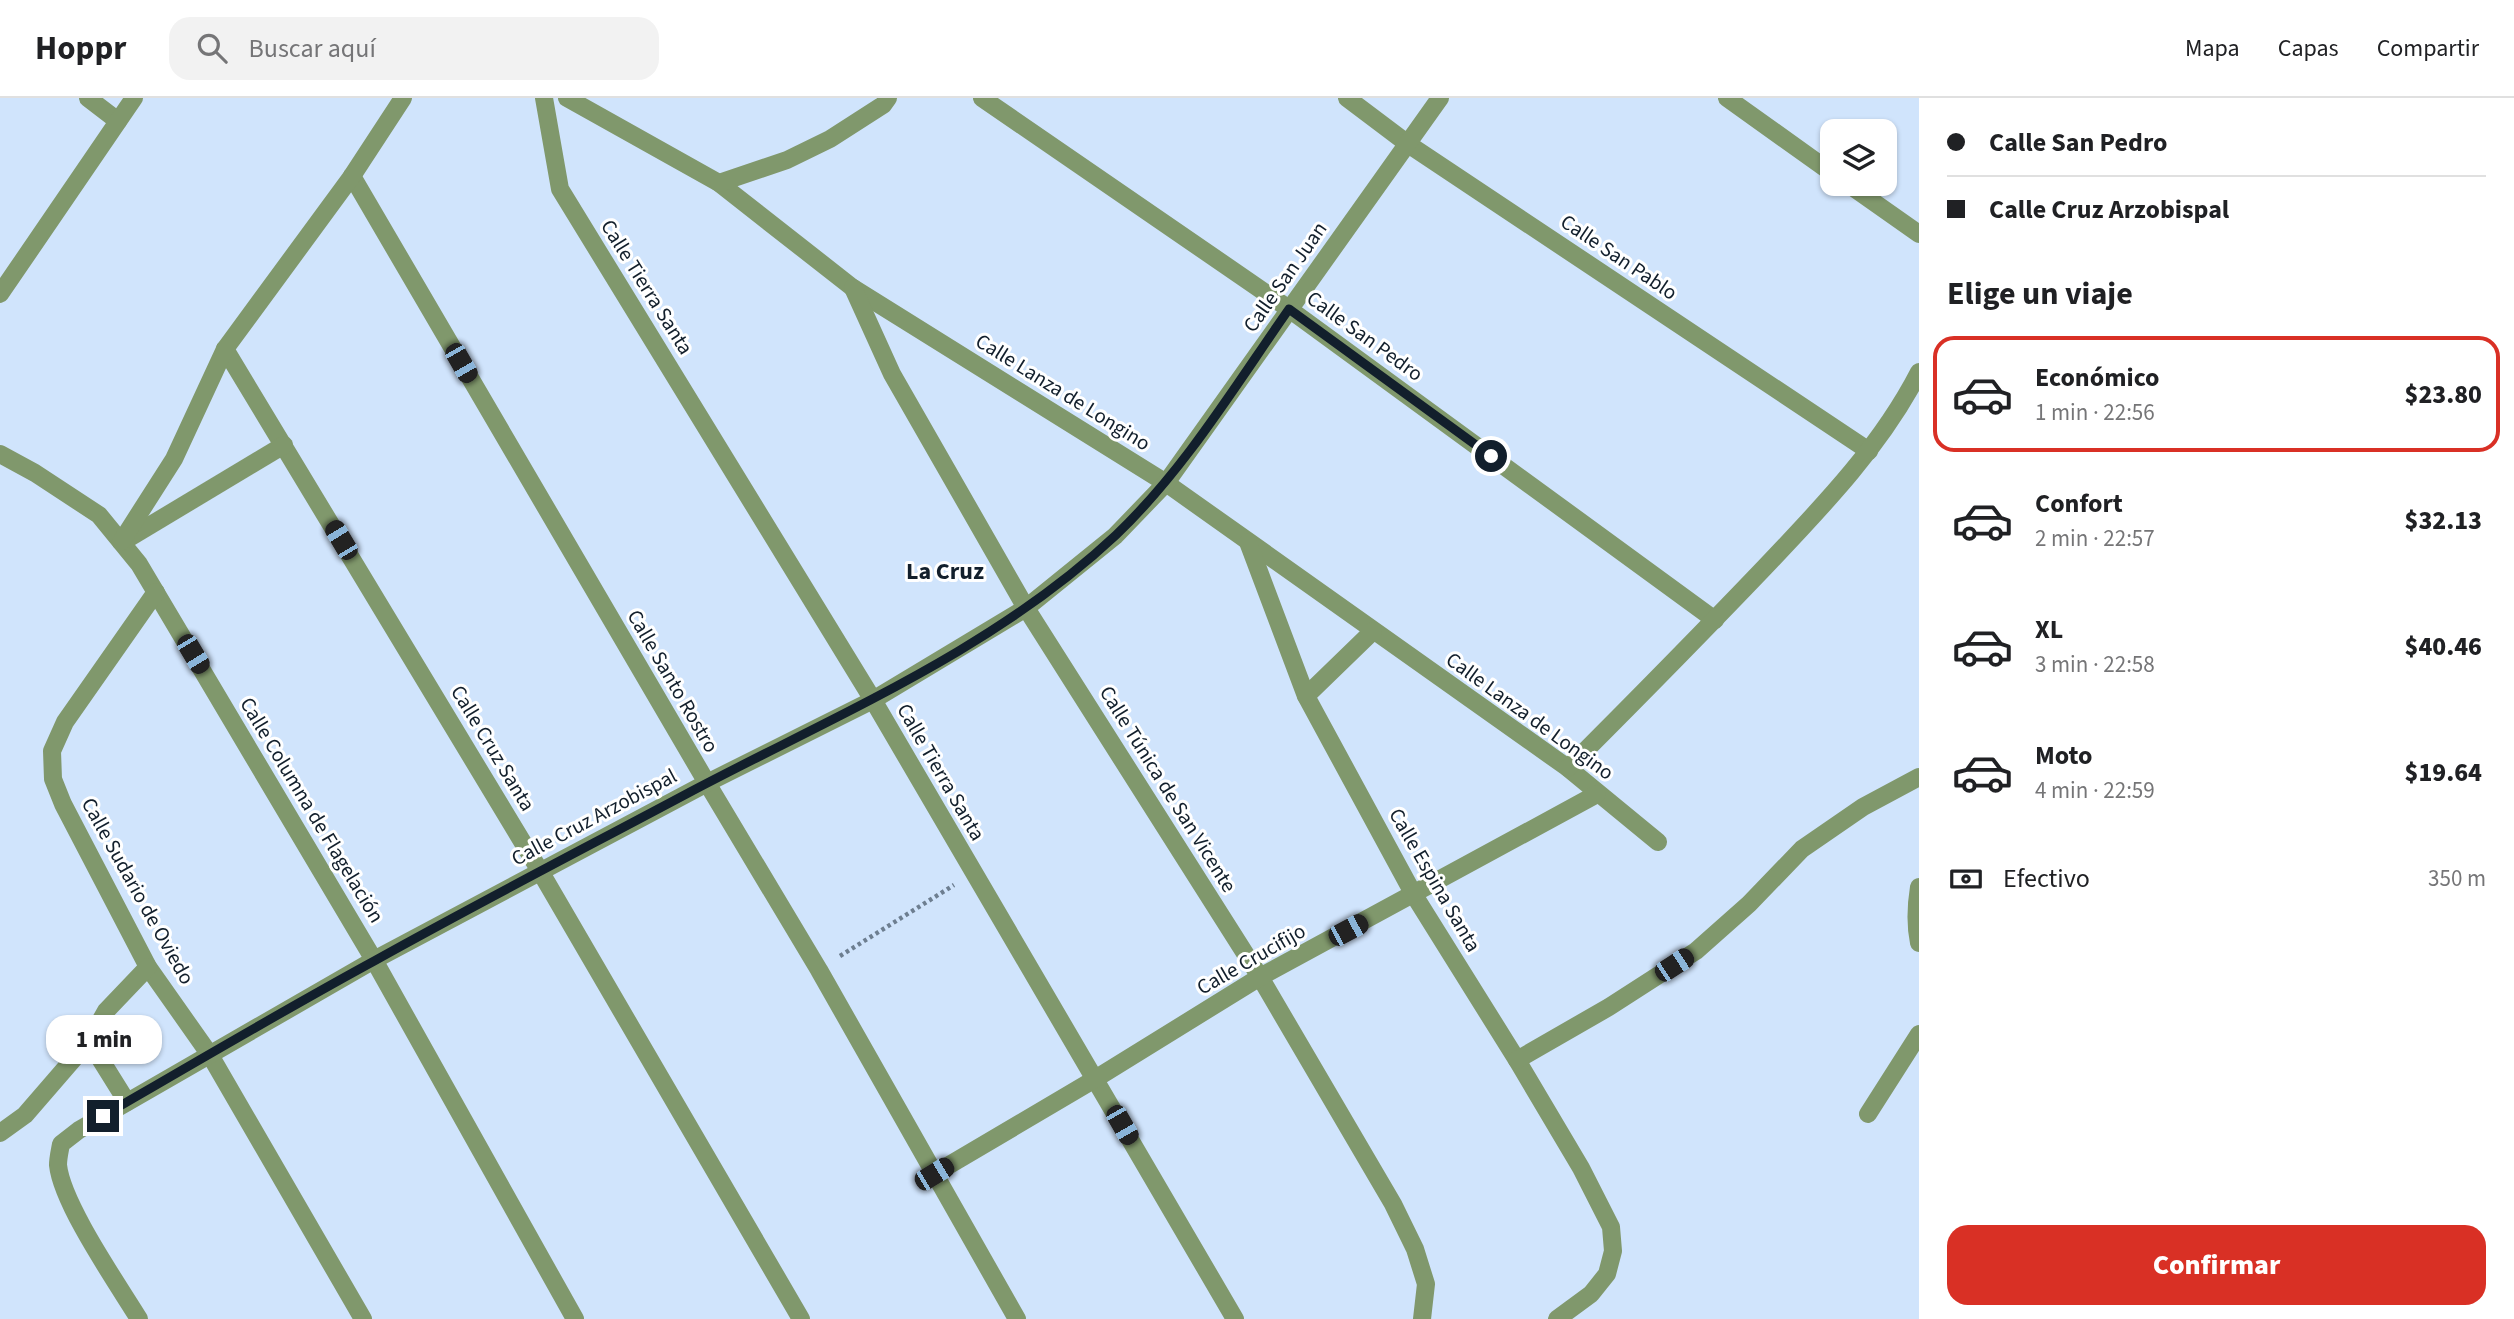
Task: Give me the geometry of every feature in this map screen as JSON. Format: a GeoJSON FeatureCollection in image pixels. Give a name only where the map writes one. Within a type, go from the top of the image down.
{"type":"FeatureCollection","features":[{"type":"Feature","properties":{"kind":"street"},"geometry":{"type":"LineString","coordinates":[[88,98],[118,121]]}},
{"type":"Feature","properties":{"kind":"street"},"geometry":{"type":"LineString","coordinates":[[0,294],[134,98]]}},
{"type":"Feature","properties":{"kind":"street"},"geometry":{"type":"LineString","coordinates":[[121,542],[174,459],[225,349],[352,176],[403,98]]}},
{"type":"Feature","properties":{"kind":"street","name":"Calle Tierra Santa"},"geometry":{"type":"LineString","coordinates":[[544,98],[560,189],[873,700],[1235,1319]]}},
{"type":"Feature","properties":{"kind":"street","name":"Calle Lanza de Longino"},"geometry":{"type":"LineString","coordinates":[[567,98],[719,183],[853,288],[1166,483],[1568,768],[1658,842]]}},
{"type":"Feature","properties":{"kind":"street"},"geometry":{"type":"LineString","coordinates":[[719,183],[787,160],[830,139],[883,105],[888,98]]}},
{"type":"Feature","properties":{"kind":"street","name":"Calle San Pedro"},"geometry":{"type":"LineString","coordinates":[[982,98],[1289,309],[1715,620]]}},
{"type":"Feature","properties":{"kind":"street","name":"Calle San Pablo"},"geometry":{"type":"LineString","coordinates":[[1347,98],[1408,144],[1869,450]]}},
{"type":"Feature","properties":{"kind":"street","name":"Calle San Juan"},"geometry":{"type":"LineString","coordinates":[[1166,483],[1440,98]]}},
{"type":"Feature","properties":{"kind":"street"},"geometry":{"type":"LineString","coordinates":[[1727,98],[1820,164]]}},
{"type":"Feature","properties":{"kind":"street","name":"Calle Santo Rostro"},"geometry":{"type":"LineString","coordinates":[[352,176],[706,783],[819,970],[1017,1319]]}},
{"type":"Feature","properties":{"kind":"street"},"geometry":{"type":"LineString","coordinates":[[1865,196],[1919,234]]}},
{"type":"Feature","properties":{"kind":"street","name":"Calle Túnica de San Vicente"},"geometry":{"type":"LineString","coordinates":[[853,288],[892,374],[1026,608],[1260,977],[1393,1204],[1415,1249],[1426,1284],[1422,1319]]}},
{"type":"Feature","properties":{"kind":"street","name":"Calle Cruz Santa"},"geometry":{"type":"LineString","coordinates":[[225,349],[540,871],[801,1319]]}},
{"type":"Feature","properties":{"kind":"street"},"geometry":{"type":"LineString","coordinates":[[1568,768],[1801,529],[1869,450],[1901,406],[1919,372]]}},
{"type":"Feature","properties":{"kind":"street"},"geometry":{"type":"LineString","coordinates":[[121,542],[284,445]]}},
{"type":"Feature","properties":{"kind":"street","name":"Calle Columna de Flagelación"},"geometry":{"type":"LineString","coordinates":[[0,454],[35,473],[99,515],[139,564],[374,960],[575,1319]]}},
{"type":"Feature","properties":{"kind":"street","name":"Calle Cruz Arzobispal"},"geometry":{"type":"LineString","coordinates":[[139,1319],[81,1222],[63,1186],[58,1164],[61,1144],[79,1130],[374,960],[706,783],[873,700],[1026,608],[1115,536],[1166,483]]}},
{"type":"Feature","properties":{"kind":"street","name":"Calle Espina Santa"},"geometry":{"type":"LineString","coordinates":[[1248,542],[1306,696],[1414,895],[1517,1060],[1581,1168],[1611,1227],[1613,1251],[1607,1273],[1591,1294],[1557,1319]]}},
{"type":"Feature","properties":{"kind":"street","name":"Calle Sudario de Oviedo"},"geometry":{"type":"LineString","coordinates":[[156,592],[65,722],[52,751],[53,779],[63,804],[148,967],[210,1055],[363,1319]]}},
{"type":"Feature","properties":{"kind":"street"},"geometry":{"type":"LineString","coordinates":[[1306,696],[1373,631]]}},
{"type":"Feature","properties":{"kind":"street"},"geometry":{"type":"LineString","coordinates":[[1517,1060],[1609,1007],[1696,951],[1749,904],[1802,849],[1863,807],[1919,777]]}},
{"type":"Feature","properties":{"kind":"street","name":"Calle Crucifijo"},"geometry":{"type":"LineString","coordinates":[[934,1174],[1096,1079],[1260,977],[1597,794]]}},
{"type":"Feature","properties":{"kind":"street"},"geometry":{"type":"LineString","coordinates":[[1919,887],[1916,930],[1919,943]]}},
{"type":"Feature","properties":{"kind":"street"},"geometry":{"type":"LineString","coordinates":[[0,1133],[25,1115],[89,1041],[106,1011],[148,967]]}},
{"type":"Feature","properties":{"kind":"street"},"geometry":{"type":"LineString","coordinates":[[1868,1114],[1919,1034]]}},
{"type":"Feature","properties":{"kind":"street"},"geometry":{"type":"LineString","coordinates":[[89,1041],[127,1102]]}},
{"type":"Feature","properties":{"kind":"path"},"geometry":{"type":"LineString","coordinates":[[819,970],[973,873]]}},
{"type":"Feature","properties":{"kind":"district","name":"La Cruz"},"geometry":{"type":"Point","coordinates":[945,571]}},
{"type":"Feature","properties":{"kind":"route"},"geometry":{"type":"LineString","coordinates":[[103,1116],[374,960],[706,783],[873,700],[1026,608],[1115,536],[1166,483],[1289,309],[1491,456]]}}]}
